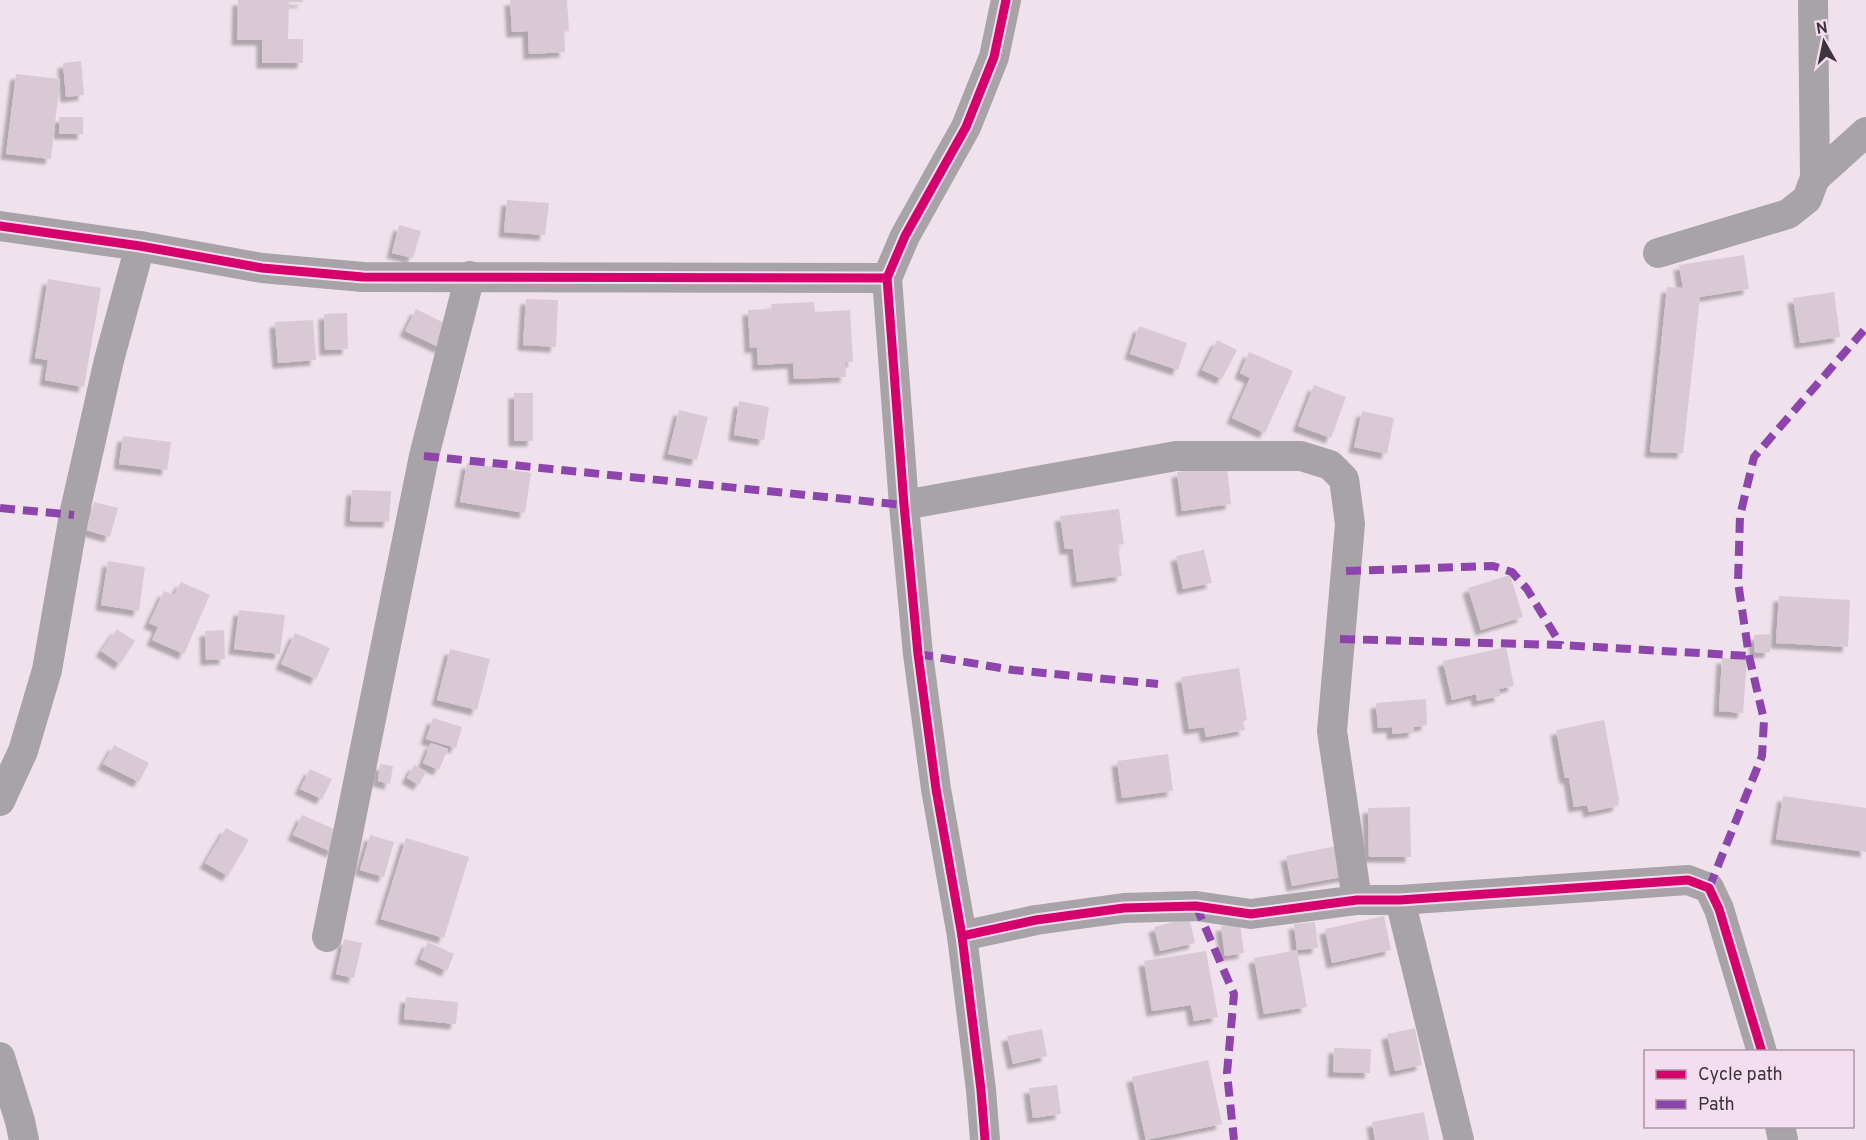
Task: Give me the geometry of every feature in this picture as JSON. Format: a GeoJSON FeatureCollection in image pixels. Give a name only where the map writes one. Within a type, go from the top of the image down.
{"type":"FeatureCollection","features":[{"type":"Feature","properties":{"kind":"street"},"geometry":{"type":"LineString","coordinates":[[985,1140],[962,936],[931,755],[918,654],[887,278],[905,236],[966,127],[994,57],[1006,0]]}},
{"type":"Feature","properties":{"kind":"street"},"geometry":{"type":"LineString","coordinates":[[1658,253],[1788,214],[1808,199],[1815,178],[1813,0]]}},
{"type":"Feature","properties":{"kind":"street"},"geometry":{"type":"LineString","coordinates":[[1815,178],[1866,132]]}},
{"type":"Feature","properties":{"kind":"street"},"geometry":{"type":"LineString","coordinates":[[0,226],[140,246],[262,268],[363,278],[470,276],[716,279],[887,278]]}},
{"type":"Feature","properties":{"kind":"street"},"geometry":{"type":"LineString","coordinates":[[0,801],[23,751],[47,670],[76,504],[109,360],[140,246]]}},
{"type":"Feature","properties":{"kind":"street"},"geometry":{"type":"LineString","coordinates":[[327,937],[424,456],[470,276]]}},
{"type":"Feature","properties":{"kind":"street"},"geometry":{"type":"LineString","coordinates":[[904,505],[1176,456],[1301,456],[1330,465],[1344,479],[1350,524],[1332,731],[1357,900]]}},
{"type":"Feature","properties":{"kind":"street"},"geometry":{"type":"LineString","coordinates":[[962,936],[1036,920],[1124,908],[1196,906],[1251,914],[1357,900],[1400,900],[1688,880],[1709,888],[1719,909],[1761,1050]]}},
{"type":"Feature","properties":{"kind":"street"},"geometry":{"type":"LineString","coordinates":[[1400,900],[1459,1140]]}},
{"type":"Feature","properties":{"kind":"street"},"geometry":{"type":"LineString","coordinates":[[0,1057],[24,1140]]}},
{"type":"Feature","properties":{"kind":"building"},"geometry":{"type":"Polygon","coordinates":[[[238,0],[303,0],[303,2],[289,2],[288,39],[303,39],[303,63],[262,63],[262,40],[237,40],[238,0]]]}},
{"type":"Feature","properties":{"kind":"building"},"geometry":{"type":"Polygon","coordinates":[[[510,0],[567,0],[569,31],[564,32],[565,52],[529,54],[528,31],[512,32],[510,0]]]}},
{"type":"Feature","properties":{"kind":"building"},"geometry":{"type":"Polygon","coordinates":[[[81,61],[84,95],[66,97],[63,63],[81,61]]]}},
{"type":"Feature","properties":{"kind":"building"},"geometry":{"type":"Polygon","coordinates":[[[16,74],[60,79],[51,159],[6,154],[16,74]]]}},
{"type":"Feature","properties":{"kind":"building"},"geometry":{"type":"Polygon","coordinates":[[[59,117],[83,117],[83,134],[59,134],[59,117]]]}},
{"type":"Feature","properties":{"kind":"building"},"geometry":{"type":"Polygon","coordinates":[[[507,200],[549,203],[545,235],[504,232],[507,200]]]}},
{"type":"Feature","properties":{"kind":"building"},"geometry":{"type":"Polygon","coordinates":[[[399,225],[421,231],[413,258],[392,253],[399,225]]]}},
{"type":"Feature","properties":{"kind":"building"},"geometry":{"type":"Polygon","coordinates":[[[1744,255],[1749,289],[1700,297],[1683,453],[1650,452],[1667,287],[1683,288],[1679,265],[1744,255]]]}},
{"type":"Feature","properties":{"kind":"building"},"geometry":{"type":"Polygon","coordinates":[[[48,279],[101,288],[84,387],[45,380],[48,360],[35,358],[48,279]]]}},
{"type":"Feature","properties":{"kind":"building"},"geometry":{"type":"Polygon","coordinates":[[[1834,292],[1840,337],[1800,343],[1793,298],[1834,292]]]}},
{"type":"Feature","properties":{"kind":"building"},"geometry":{"type":"Polygon","coordinates":[[[526,299],[558,300],[556,347],[523,345],[526,299]]]}},
{"type":"Feature","properties":{"kind":"building"},"geometry":{"type":"Polygon","coordinates":[[[814,302],[815,312],[850,310],[853,362],[845,362],[846,377],[794,379],[793,363],[758,365],[757,347],[750,348],[748,310],[772,309],[771,304],[814,302]]]}},
{"type":"Feature","properties":{"kind":"building"},"geometry":{"type":"Polygon","coordinates":[[[416,309],[452,327],[441,348],[405,331],[416,309]]]}},
{"type":"Feature","properties":{"kind":"building"},"geometry":{"type":"Polygon","coordinates":[[[347,313],[348,349],[325,350],[324,314],[347,313]]]}},
{"type":"Feature","properties":{"kind":"building"},"geometry":{"type":"Polygon","coordinates":[[[313,320],[316,360],[278,363],[275,322],[313,320]]]}},
{"type":"Feature","properties":{"kind":"building"},"geometry":{"type":"Polygon","coordinates":[[[1139,326],[1187,343],[1178,370],[1130,354],[1139,326]]]}},
{"type":"Feature","properties":{"kind":"building"},"geometry":{"type":"Polygon","coordinates":[[[1217,340],[1237,350],[1222,379],[1202,370],[1217,340]]]}},
{"type":"Feature","properties":{"kind":"building"},"geometry":{"type":"Polygon","coordinates":[[[1249,352],[1293,371],[1265,433],[1232,418],[1250,378],[1240,373],[1249,352]]]}},
{"type":"Feature","properties":{"kind":"building"},"geometry":{"type":"Polygon","coordinates":[[[1314,385],[1346,397],[1331,438],[1298,426],[1314,385]]]}},
{"type":"Feature","properties":{"kind":"building"},"geometry":{"type":"Polygon","coordinates":[[[514,393],[533,393],[533,441],[514,441],[514,393]]]}},
{"type":"Feature","properties":{"kind":"building"},"geometry":{"type":"Polygon","coordinates":[[[739,401],[769,407],[764,440],[734,435],[739,401]]]}},
{"type":"Feature","properties":{"kind":"building"},"geometry":{"type":"Polygon","coordinates":[[[679,410],[708,417],[697,460],[668,454],[679,410]]]}},
{"type":"Feature","properties":{"kind":"building"},"geometry":{"type":"Polygon","coordinates":[[[1362,411],[1394,418],[1387,454],[1354,447],[1362,411]]]}},
{"type":"Feature","properties":{"kind":"building"},"geometry":{"type":"Polygon","coordinates":[[[123,436],[171,442],[167,470],[119,464],[123,436]]]}},
{"type":"Feature","properties":{"kind":"building"},"geometry":{"type":"Polygon","coordinates":[[[467,463],[531,473],[525,513],[460,502],[467,463]]]}},
{"type":"Feature","properties":{"kind":"building"},"geometry":{"type":"Polygon","coordinates":[[[1227,466],[1231,504],[1182,511],[1177,472],[1227,466]]]}},
{"type":"Feature","properties":{"kind":"building"},"geometry":{"type":"Polygon","coordinates":[[[352,490],[391,491],[389,522],[350,521],[352,490]]]}},
{"type":"Feature","properties":{"kind":"building"},"geometry":{"type":"Polygon","coordinates":[[[94,502],[118,508],[110,537],[86,530],[94,502]]]}},
{"type":"Feature","properties":{"kind":"building"},"geometry":{"type":"Polygon","coordinates":[[[1119,509],[1124,544],[1118,545],[1122,576],[1077,582],[1073,549],[1065,549],[1060,516],[1119,509]]]}},
{"type":"Feature","properties":{"kind":"building"},"geometry":{"type":"Polygon","coordinates":[[[1204,550],[1212,583],[1183,589],[1176,556],[1204,550]]]}},
{"type":"Feature","properties":{"kind":"building"},"geometry":{"type":"Polygon","coordinates":[[[108,561],[145,567],[139,611],[101,605],[108,561]]]}},
{"type":"Feature","properties":{"kind":"building"},"geometry":{"type":"Polygon","coordinates":[[[1510,575],[1523,617],[1481,630],[1468,588],[1510,575]]]}},
{"type":"Feature","properties":{"kind":"building"},"geometry":{"type":"Polygon","coordinates":[[[181,582],[210,595],[184,654],[152,640],[158,627],[149,623],[164,591],[174,595],[181,582]]]}},
{"type":"Feature","properties":{"kind":"building"},"geometry":{"type":"Polygon","coordinates":[[[1779,596],[1850,600],[1848,647],[1776,643],[1779,596]]]}},
{"type":"Feature","properties":{"kind":"building"},"geometry":{"type":"Polygon","coordinates":[[[239,610],[285,615],[280,654],[234,649],[239,610]]]}},
{"type":"Feature","properties":{"kind":"building"},"geometry":{"type":"Polygon","coordinates":[[[117,629],[135,641],[120,664],[101,651],[117,629]]]}},
{"type":"Feature","properties":{"kind":"building"},"geometry":{"type":"Polygon","coordinates":[[[224,630],[225,659],[206,660],[205,631],[224,630]]]}},
{"type":"Feature","properties":{"kind":"building"},"geometry":{"type":"Polygon","coordinates":[[[295,633],[330,648],[316,679],[281,664],[295,633]]]}},
{"type":"Feature","properties":{"kind":"building"},"geometry":{"type":"Polygon","coordinates":[[[1770,634],[1770,652],[1755,653],[1754,635],[1770,634]]]}},
{"type":"Feature","properties":{"kind":"building"},"geometry":{"type":"Polygon","coordinates":[[[1506,647],[1514,686],[1499,689],[1500,696],[1477,701],[1476,694],[1452,700],[1443,661],[1506,647]]]}},
{"type":"Feature","properties":{"kind":"building"},"geometry":{"type":"Polygon","coordinates":[[[450,649],[490,659],[477,710],[437,700],[450,649]]]}},
{"type":"Feature","properties":{"kind":"building"},"geometry":{"type":"Polygon","coordinates":[[[1722,658],[1747,660],[1743,713],[1719,711],[1722,658]]]}},
{"type":"Feature","properties":{"kind":"building"},"geometry":{"type":"Polygon","coordinates":[[[1239,668],[1247,720],[1243,721],[1245,730],[1206,737],[1204,727],[1189,729],[1181,677],[1239,668]]]}},
{"type":"Feature","properties":{"kind":"building"},"geometry":{"type":"Polygon","coordinates":[[[1426,699],[1427,725],[1414,727],[1414,732],[1392,734],[1392,727],[1378,728],[1376,703],[1426,699]]]}},
{"type":"Feature","properties":{"kind":"building"},"geometry":{"type":"Polygon","coordinates":[[[433,718],[462,727],[456,748],[426,739],[433,718]]]}},
{"type":"Feature","properties":{"kind":"building"},"geometry":{"type":"Polygon","coordinates":[[[1604,720],[1619,799],[1618,806],[1589,812],[1587,805],[1574,807],[1569,778],[1565,778],[1556,730],[1604,720]]]}},
{"type":"Feature","properties":{"kind":"building"},"geometry":{"type":"Polygon","coordinates":[[[431,743],[448,749],[439,770],[423,763],[431,743]]]}},
{"type":"Feature","properties":{"kind":"building"},"geometry":{"type":"Polygon","coordinates":[[[114,745],[149,763],[139,782],[103,764],[114,745]]]}},
{"type":"Feature","properties":{"kind":"building"},"geometry":{"type":"Polygon","coordinates":[[[1168,754],[1173,791],[1122,798],[1117,761],[1168,754]]]}},
{"type":"Feature","properties":{"kind":"building"},"geometry":{"type":"Polygon","coordinates":[[[380,764],[393,766],[390,784],[378,781],[380,764]]]}},
{"type":"Feature","properties":{"kind":"building"},"geometry":{"type":"Polygon","coordinates":[[[414,765],[426,772],[419,785],[407,778],[414,765]]]}},
{"type":"Feature","properties":{"kind":"building"},"geometry":{"type":"Polygon","coordinates":[[[310,769],[332,779],[322,799],[300,789],[310,769]]]}},
{"type":"Feature","properties":{"kind":"building"},"geometry":{"type":"Polygon","coordinates":[[[1783,796],[1866,808],[1866,852],[1776,839],[1783,796]]]}},
{"type":"Feature","properties":{"kind":"building"},"geometry":{"type":"Polygon","coordinates":[[[1410,807],[1411,857],[1369,857],[1368,808],[1410,807]]]}},
{"type":"Feature","properties":{"kind":"building"},"geometry":{"type":"Polygon","coordinates":[[[302,815],[341,832],[332,852],[293,835],[302,815]]]}},
{"type":"Feature","properties":{"kind":"building"},"geometry":{"type":"Polygon","coordinates":[[[226,828],[249,840],[228,876],[205,863],[226,828]]]}},
{"type":"Feature","properties":{"kind":"building"},"geometry":{"type":"Polygon","coordinates":[[[370,835],[394,842],[384,877],[360,870],[370,835]]]}},
{"type":"Feature","properties":{"kind":"building"},"geometry":{"type":"Polygon","coordinates":[[[406,838],[469,857],[444,938],[381,919],[406,838]]]}},
{"type":"Feature","properties":{"kind":"building"},"geometry":{"type":"Polygon","coordinates":[[[1341,845],[1347,876],[1292,886],[1286,856],[1341,845]]]}},
{"type":"Feature","properties":{"kind":"building"},"geometry":{"type":"Polygon","coordinates":[[[1384,916],[1391,950],[1332,963],[1325,929],[1384,916]]]}},
{"type":"Feature","properties":{"kind":"building"},"geometry":{"type":"Polygon","coordinates":[[[1189,918],[1195,943],[1160,951],[1154,927],[1189,918]]]}},
{"type":"Feature","properties":{"kind":"building"},"geometry":{"type":"Polygon","coordinates":[[[1315,922],[1318,948],[1297,950],[1294,924],[1315,922]]]}},
{"type":"Feature","properties":{"kind":"building"},"geometry":{"type":"Polygon","coordinates":[[[1240,923],[1244,953],[1225,956],[1221,926],[1240,923]]]}},
{"type":"Feature","properties":{"kind":"building"},"geometry":{"type":"Polygon","coordinates":[[[344,939],[362,943],[354,978],[336,974],[344,939]]]}},
{"type":"Feature","properties":{"kind":"building"},"geometry":{"type":"Polygon","coordinates":[[[428,942],[454,954],[447,971],[420,959],[428,942]]]}},
{"type":"Feature","properties":{"kind":"building"},"geometry":{"type":"Polygon","coordinates":[[[1297,950],[1307,1007],[1264,1014],[1254,958],[1297,950]]]}},
{"type":"Feature","properties":{"kind":"building"},"geometry":{"type":"Polygon","coordinates":[[[1206,951],[1218,1017],[1194,1021],[1191,1005],[1152,1011],[1144,961],[1206,951]]]}},
{"type":"Feature","properties":{"kind":"building"},"geometry":{"type":"Polygon","coordinates":[[[406,997],[458,1002],[456,1024],[404,1019],[406,997]]]}},
{"type":"Feature","properties":{"kind":"building"},"geometry":{"type":"Polygon","coordinates":[[[1415,1028],[1422,1065],[1395,1071],[1387,1034],[1415,1028]]]}},
{"type":"Feature","properties":{"kind":"building"},"geometry":{"type":"Polygon","coordinates":[[[1042,1029],[1047,1056],[1013,1064],[1007,1036],[1042,1029]]]}},
{"type":"Feature","properties":{"kind":"building"},"geometry":{"type":"Polygon","coordinates":[[[1334,1048],[1371,1049],[1370,1073],[1333,1072],[1334,1048]]]}},
{"type":"Feature","properties":{"kind":"building"},"geometry":{"type":"Polygon","coordinates":[[[1208,1060],[1222,1124],[1146,1140],[1132,1077],[1208,1060]]]}},
{"type":"Feature","properties":{"kind":"building"},"geometry":{"type":"Polygon","coordinates":[[[1057,1085],[1061,1114],[1033,1118],[1029,1088],[1057,1085]]]}},
{"type":"Feature","properties":{"kind":"building"},"geometry":{"type":"Polygon","coordinates":[[[1424,1112],[1429,1140],[1375,1140],[1372,1122],[1424,1112]]]}},
{"type":"Feature","properties":{"kind":"marked path"},"geometry":{"type":"LineString","coordinates":[[1709,888],[1762,756],[1764,720],[1749,656],[1738,582],[1740,516],[1754,457],[1865,329]]}},
{"type":"Feature","properties":{"kind":"marked path"},"geometry":{"type":"LineString","coordinates":[[424,456],[904,505]]}},
{"type":"Feature","properties":{"kind":"marked path"},"geometry":{"type":"LineString","coordinates":[[0,508],[74,515]]}},
{"type":"Feature","properties":{"kind":"marked path"},"geometry":{"type":"LineString","coordinates":[[1346,571],[1493,566],[1512,572],[1527,589],[1561,645]]}},
{"type":"Feature","properties":{"kind":"marked path"},"geometry":{"type":"LineString","coordinates":[[1340,639],[1561,645],[1749,656]]}},
{"type":"Feature","properties":{"kind":"marked path"},"geometry":{"type":"LineString","coordinates":[[918,654],[1013,670],[1158,684]]}},
{"type":"Feature","properties":{"kind":"marked path"},"geometry":{"type":"LineString","coordinates":[[1196,906],[1234,994],[1227,1073],[1234,1140]]}},
{"type":"Feature","properties":{"kind":"cycle path"},"geometry":{"type":"LineString","coordinates":[[985,1140],[962,936],[936,789],[918,654],[887,278],[905,236],[966,127],[994,57],[1006,0]]}},
{"type":"Feature","properties":{"kind":"cycle path"},"geometry":{"type":"LineString","coordinates":[[0,226],[140,246],[262,268],[363,277],[887,278]]}},
{"type":"Feature","properties":{"kind":"cycle path"},"geometry":{"type":"LineString","coordinates":[[962,936],[1036,920],[1124,908],[1196,906],[1251,914],[1357,900],[1400,900],[1688,880],[1709,888],[1719,909],[1761,1050]]}}]}
